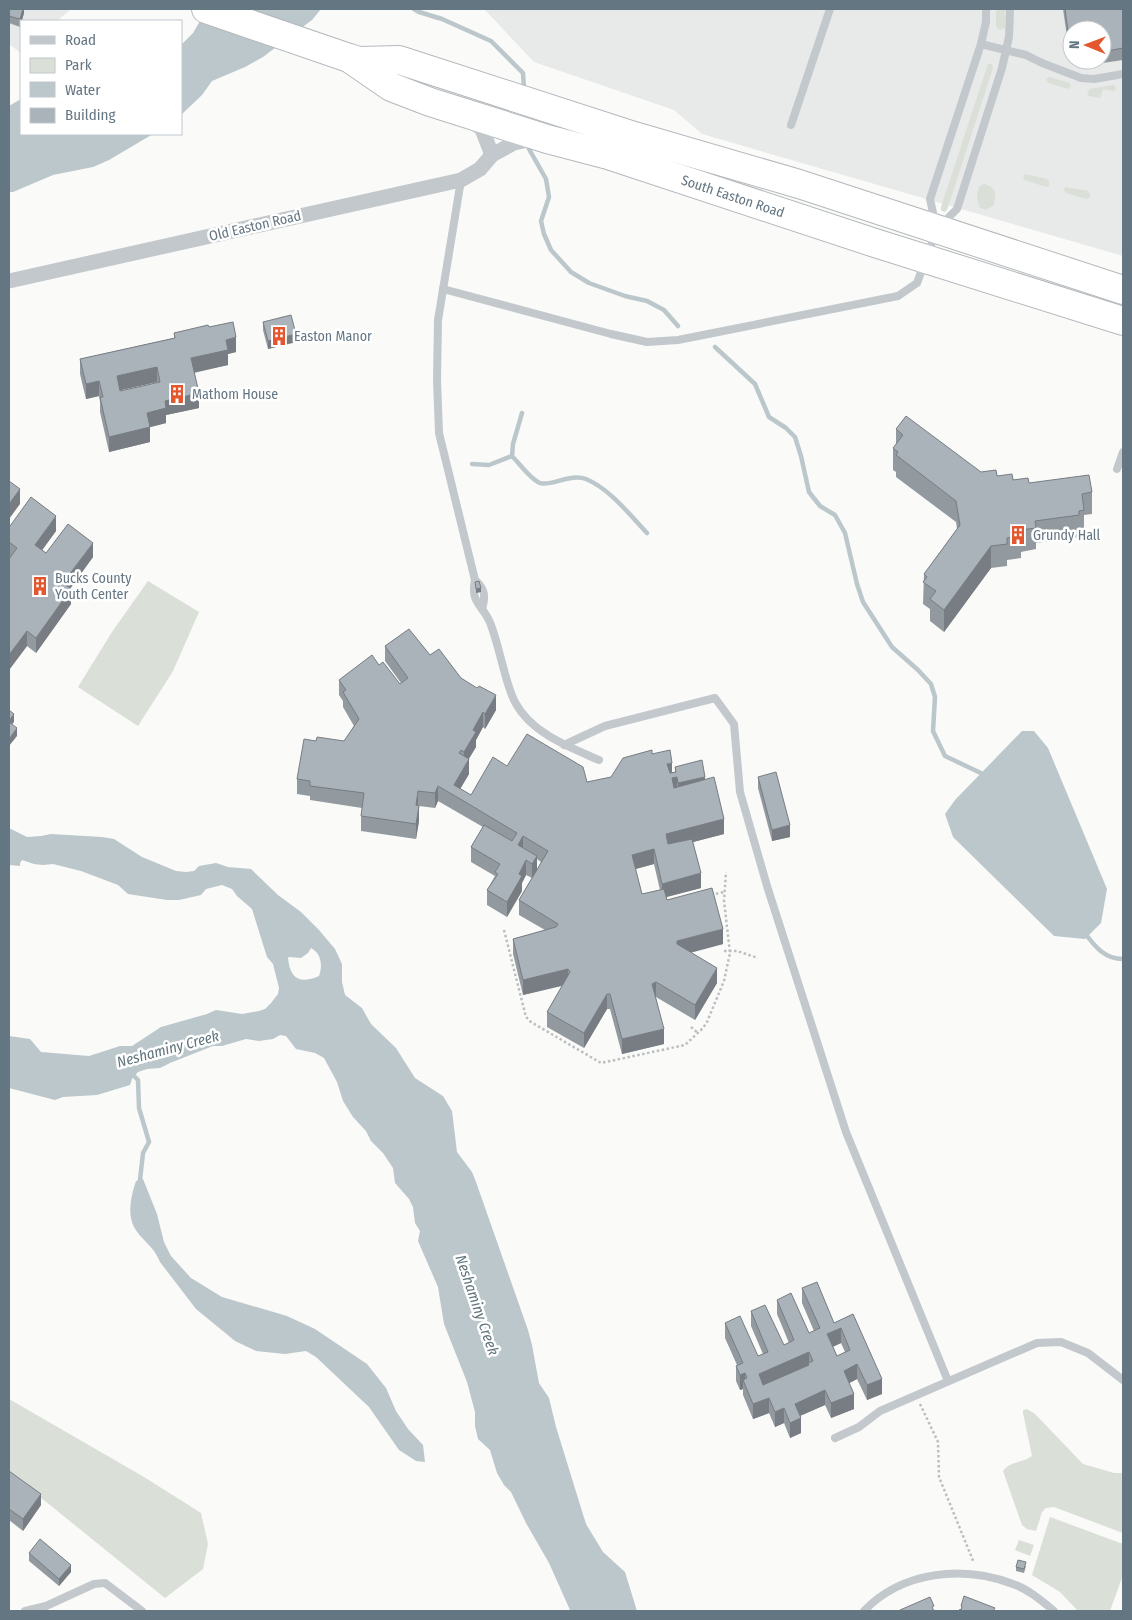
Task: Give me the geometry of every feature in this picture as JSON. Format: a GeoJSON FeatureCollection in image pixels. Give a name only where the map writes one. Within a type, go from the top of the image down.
{"type":"FeatureCollection","features":[{"type":"Feature","properties":{"kind":"highway","name":"South Easton Road"},"geometry":{"type":"LineString","coordinates":[[206,9],[359,61],[399,60],[634,136],[799,184],[1123,290]]}},
{"type":"Feature","properties":{"kind":"highway","name":"South Easton Road"},"geometry":{"type":"LineString","coordinates":[[338,55],[391,87],[449,108],[547,139],[608,155],[1123,321]]}},
{"type":"Feature","properties":{"kind":"street"},"geometry":{"type":"LineString","coordinates":[[449,108],[482,129],[492,155]]}},
{"type":"Feature","properties":{"kind":"street","name":"Old Easton Road"},"geometry":{"type":"LineString","coordinates":[[9,281],[461,180],[480,169],[492,155],[514,143],[528,139],[547,139]]}},
{"type":"Feature","properties":{"kind":"lane"},"geometry":{"type":"LineString","coordinates":[[792,126],[830,9]]}},
{"type":"Feature","properties":{"kind":"lane"},"geometry":{"type":"LineString","coordinates":[[937,229],[930,199],[981,44],[986,22],[986,9]]}},
{"type":"Feature","properties":{"kind":"lane"},"geometry":{"type":"LineString","coordinates":[[443,289],[647,342],[670,340],[898,296],[917,283],[937,229],[957,210],[1002,68],[1011,17],[1010,9]]}},
{"type":"Feature","properties":{"kind":"lane"},"geometry":{"type":"LineString","coordinates":[[981,44],[1026,55],[1081,78],[1094,79],[1123,74]]}},
{"type":"Feature","properties":{"kind":"lane"},"geometry":{"type":"LineString","coordinates":[[461,180],[438,320],[437,380],[439,432],[475,580],[483,587],[485,597],[482,609],[490,624],[514,701],[526,720],[564,746],[599,760]]}},
{"type":"Feature","properties":{"kind":"lane"},"geometry":{"type":"LineString","coordinates":[[1117,469],[1123,452]]}},
{"type":"Feature","properties":{"kind":"lane"},"geometry":{"type":"LineString","coordinates":[[564,746],[605,726],[715,698],[734,724],[740,792],[767,886],[846,1132],[948,1381]]}},
{"type":"Feature","properties":{"kind":"lane"},"geometry":{"type":"LineString","coordinates":[[835,1438],[859,1426],[880,1411],[1037,1342],[1061,1342],[1088,1353],[1123,1380]]}},
{"type":"Feature","properties":{"kind":"lane"},"geometry":{"type":"LineString","coordinates":[[864,1611],[879,1597],[901,1585],[930,1575],[960,1573],[994,1578],[1015,1584],[1054,1611]]}},
{"type":"Feature","properties":{"kind":"lane"},"geometry":{"type":"LineString","coordinates":[[25,1611],[46,1606],[94,1584],[105,1583],[142,1611]]}},
{"type":"Feature","properties":{"kind":"path"},"geometry":{"type":"LineString","coordinates":[[504,930],[526,1017],[531,1022],[598,1062],[604,1063],[685,1045],[698,1033],[706,1022],[724,981],[730,950],[724,892],[726,872]]}},
{"type":"Feature","properties":{"kind":"path"},"geometry":{"type":"LineString","coordinates":[[710,895],[724,892]]}},
{"type":"Feature","properties":{"kind":"path"},"geometry":{"type":"LineString","coordinates":[[724,951],[737,951],[758,958]]}},
{"type":"Feature","properties":{"kind":"path"},"geometry":{"type":"LineString","coordinates":[[691,1027],[698,1033]]}},
{"type":"Feature","properties":{"kind":"path"},"geometry":{"type":"LineString","coordinates":[[617,1054],[618,1060]]}},
{"type":"Feature","properties":{"kind":"path"},"geometry":{"type":"LineString","coordinates":[[916,1395],[938,1442],[939,1476],[979,1576]]}},
{"type":"Feature","properties":{"kind":"shaded area"},"geometry":{"type":"Polygon","coordinates":[[[9,9],[71,9],[58,20],[20,20],[20,52],[9,44],[9,9]]]}},
{"type":"Feature","properties":{"kind":"shaded area"},"geometry":{"type":"Polygon","coordinates":[[[484,9],[1123,9],[1123,256],[702,134],[674,110],[534,62],[484,9]]]}},
{"type":"Feature","properties":{"kind":"green space"},"geometry":{"type":"Polygon","coordinates":[[[996,9],[1005,9],[1005,28],[1000,30],[996,27],[996,9]]]}},
{"type":"Feature","properties":{"kind":"green space"},"geometry":{"type":"Polygon","coordinates":[[[988,64],[992,64],[993,68],[947,210],[944,212],[941,210],[941,207],[988,64]]]}},
{"type":"Feature","properties":{"kind":"green space"},"geometry":{"type":"Polygon","coordinates":[[[1049,77],[1070,83],[1071,86],[1068,89],[1048,83],[1046,79],[1049,77]]]}},
{"type":"Feature","properties":{"kind":"green space"},"geometry":{"type":"Polygon","coordinates":[[[1113,85],[1116,87],[1115,91],[1103,89],[1100,98],[1089,96],[1087,93],[1090,89],[1113,85]]]}},
{"type":"Feature","properties":{"kind":"green space"},"geometry":{"type":"Polygon","coordinates":[[[1025,174],[1047,179],[1049,186],[1046,187],[1025,180],[1023,178],[1025,174]]]}},
{"type":"Feature","properties":{"kind":"green space"},"geometry":{"type":"Polygon","coordinates":[[[984,184],[991,187],[995,192],[994,205],[986,210],[979,207],[977,195],[979,187],[984,184]]]}},
{"type":"Feature","properties":{"kind":"green space"},"geometry":{"type":"Polygon","coordinates":[[[1065,187],[1088,191],[1090,198],[1086,199],[1066,193],[1064,191],[1065,187]]]}},
{"type":"Feature","properties":{"kind":"green space"},"geometry":{"type":"Polygon","coordinates":[[[148,581],[199,612],[173,671],[138,726],[78,687],[112,632],[148,581]]]}},
{"type":"Feature","properties":{"kind":"green space"},"geometry":{"type":"Polygon","coordinates":[[[9,1399],[144,1477],[201,1513],[208,1544],[203,1569],[165,1598],[9,1474],[9,1399]]]}},
{"type":"Feature","properties":{"kind":"green space"},"geometry":{"type":"Polygon","coordinates":[[[1027,1409],[1035,1414],[1083,1464],[1114,1473],[1123,1473],[1123,1533],[1054,1507],[1046,1508],[1042,1512],[1036,1531],[1027,1529],[1022,1525],[1003,1471],[1009,1465],[1032,1456],[1023,1413],[1023,1410],[1027,1409]]]}},
{"type":"Feature","properties":{"kind":"green space"},"geometry":{"type":"Polygon","coordinates":[[[1050,1517],[1123,1544],[1123,1575],[1110,1611],[1078,1611],[1060,1592],[1032,1575],[1050,1517]]]}},
{"type":"Feature","properties":{"kind":"green space"},"geometry":{"type":"Polygon","coordinates":[[[1019,1540],[1034,1545],[1030,1556],[1015,1550],[1019,1540]]]}},
{"type":"Feature","properties":{"kind":"water"},"geometry":{"type":"Polygon","coordinates":[[[207,9],[321,9],[312,20],[263,57],[212,81],[202,95],[182,114],[182,44],[193,33],[207,9]]]}},
{"type":"Feature","properties":{"kind":"water"},"geometry":{"type":"Polygon","coordinates":[[[20,100],[20,135],[151,135],[109,160],[93,167],[53,175],[9,192],[9,106],[20,100]]]}},
{"type":"Feature","properties":{"kind":"water"},"geometry":{"type":"Polygon","coordinates":[[[1022,731],[1034,731],[1048,748],[1107,889],[1101,923],[1085,939],[1054,936],[953,837],[945,814],[955,800],[1022,731]]]}},
{"type":"Feature","properties":{"kind":"water","name":"Neshaminy Creek"},"geometry":{"type":"Polygon","coordinates":[[[9,828],[27,837],[51,834],[114,839],[142,857],[176,871],[194,871],[199,866],[216,863],[228,867],[251,869],[278,895],[301,912],[335,949],[342,964],[342,982],[345,995],[362,1008],[371,1024],[396,1048],[415,1078],[443,1096],[452,1111],[457,1152],[472,1172],[476,1182],[528,1330],[539,1383],[549,1398],[586,1524],[603,1552],[625,1572],[637,1611],[570,1610],[549,1563],[511,1492],[497,1473],[490,1450],[478,1439],[475,1426],[475,1412],[467,1382],[444,1324],[438,1287],[418,1241],[420,1231],[415,1223],[413,1207],[409,1199],[395,1183],[393,1168],[383,1153],[371,1141],[366,1131],[353,1117],[343,1101],[337,1082],[324,1058],[315,1053],[296,1049],[286,1036],[280,1035],[273,1039],[259,1041],[246,1039],[222,1046],[213,1046],[160,1068],[138,1072],[130,1085],[97,1095],[63,1097],[55,1100],[9,1088],[9,1036],[30,1039],[41,1052],[89,1056],[120,1046],[132,1046],[161,1027],[216,1010],[242,1014],[265,1009],[278,994],[279,988],[273,964],[267,957],[252,909],[232,889],[222,885],[206,889],[201,895],[179,900],[167,900],[128,894],[118,885],[81,871],[53,864],[34,864],[22,860],[20,866],[9,865],[9,828]],[[311,948],[301,958],[288,958],[291,971],[302,980],[319,976],[320,960],[311,948]]]}},
{"type":"Feature","properties":{"kind":"water"},"geometry":{"type":"Polygon","coordinates":[[[143,1179],[157,1214],[164,1242],[171,1256],[191,1278],[222,1297],[287,1316],[315,1329],[367,1364],[386,1388],[396,1411],[408,1429],[423,1445],[425,1462],[416,1461],[399,1450],[369,1407],[316,1357],[306,1351],[285,1354],[256,1351],[235,1341],[196,1309],[134,1227],[130,1210],[131,1198],[136,1181],[143,1179]]]}},
{"type":"Feature","properties":{"kind":"building"},"geometry":{"type":"Polygon","coordinates":[[[9,9],[23,9],[20,19],[9,16],[9,9]]]}},
{"type":"Feature","properties":{"kind":"building"},"geometry":{"type":"Polygon","coordinates":[[[1065,9],[1123,9],[1123,48],[1112,50],[1112,20],[1066,20],[1065,9]]]}},
{"type":"Feature","properties":{"kind":"building"},"geometry":{"type":"Polygon","coordinates":[[[291,315],[296,334],[268,341],[263,322],[291,315]]]}},
{"type":"Feature","properties":{"kind":"building","name":"Mathom House"},"geometry":{"type":"Polygon","coordinates":[[[233,322],[236,337],[226,340],[228,350],[191,358],[199,393],[165,401],[166,408],[147,413],[150,427],[109,437],[100,397],[103,397],[99,381],[86,384],[80,359],[175,338],[174,333],[208,325],[209,327],[233,322]],[[157,367],[117,376],[120,391],[160,382],[157,367]]]}},
{"type":"Feature","properties":{"kind":"building","name":"Grundy Hall"},"geometry":{"type":"Polygon","coordinates":[[[906,416],[981,472],[996,470],[997,476],[1012,474],[1013,480],[1028,478],[1029,483],[1089,475],[1092,492],[1082,494],[1084,510],[1079,511],[1079,515],[1035,521],[1036,528],[1020,530],[1021,536],[1007,538],[1007,544],[991,546],[944,610],[930,599],[936,591],[923,582],[927,577],[924,574],[960,525],[956,501],[896,455],[898,452],[893,448],[903,435],[896,429],[906,416]]]}},
{"type":"Feature","properties":{"kind":"building"},"geometry":{"type":"Polygon","coordinates":[[[9,481],[20,489],[9,504],[9,481]]]}},
{"type":"Feature","properties":{"kind":"building","name":"Bucks County Youth Center"},"geometry":{"type":"Polygon","coordinates":[[[31,497],[56,516],[35,545],[46,553],[68,524],[93,543],[63,583],[71,589],[36,638],[27,631],[9,655],[9,559],[17,548],[9,542],[9,525],[31,497]]]}},
{"type":"Feature","properties":{"kind":"building"},"geometry":{"type":"Polygon","coordinates":[[[479,581],[481,588],[476,589],[475,582],[479,581]]]}},
{"type":"Feature","properties":{"kind":"building"},"geometry":{"type":"Polygon","coordinates":[[[409,629],[430,655],[439,649],[461,678],[477,688],[479,686],[496,695],[485,714],[483,712],[473,730],[476,732],[464,752],[461,750],[459,753],[469,759],[454,785],[471,795],[493,757],[507,766],[527,734],[583,767],[587,782],[611,777],[623,758],[652,750],[652,754],[670,750],[672,763],[667,764],[670,773],[676,772],[675,767],[702,760],[705,777],[678,783],[677,777],[672,778],[674,788],[714,777],[724,819],[666,834],[668,844],[692,839],[701,873],[662,884],[654,849],[632,855],[642,894],[664,889],[667,900],[712,888],[723,929],[677,941],[677,944],[717,968],[695,1005],[656,982],[652,984],[664,1029],[622,1039],[610,994],[607,994],[584,1033],[547,1012],[570,972],[568,969],[523,980],[513,939],[556,927],[558,924],[519,900],[548,851],[523,836],[518,845],[537,856],[532,864],[526,860],[519,874],[522,876],[507,902],[487,890],[498,874],[495,872],[500,864],[471,847],[484,825],[512,841],[517,833],[438,786],[435,793],[418,791],[416,805],[419,806],[416,824],[361,816],[364,793],[310,786],[310,781],[297,779],[304,739],[316,741],[317,737],[344,741],[359,719],[343,692],[346,690],[339,680],[372,655],[379,665],[383,662],[400,684],[408,678],[385,646],[409,629]]]}},
{"type":"Feature","properties":{"kind":"building"},"geometry":{"type":"Polygon","coordinates":[[[9,710],[14,714],[9,721],[9,710]]]}},
{"type":"Feature","properties":{"kind":"building"},"geometry":{"type":"Polygon","coordinates":[[[9,722],[17,728],[9,739],[9,722]]]}},
{"type":"Feature","properties":{"kind":"building"},"geometry":{"type":"Polygon","coordinates":[[[776,772],[790,825],[772,830],[758,777],[776,772]]]}},
{"type":"Feature","properties":{"kind":"building"},"geometry":{"type":"Polygon","coordinates":[[[817,1282],[834,1323],[853,1314],[882,1379],[867,1385],[857,1364],[844,1371],[854,1394],[831,1403],[825,1390],[795,1404],[801,1418],[790,1423],[784,1408],[775,1412],[769,1398],[753,1404],[743,1380],[747,1378],[745,1373],[740,1375],[736,1366],[743,1363],[725,1323],[740,1316],[758,1356],[768,1352],[751,1311],[765,1305],[784,1345],[794,1340],[777,1300],[791,1293],[809,1333],[820,1328],[802,1288],[817,1282]],[[841,1328],[827,1334],[837,1356],[850,1350],[841,1328]],[[809,1352],[759,1374],[763,1385],[809,1365],[808,1363],[813,1361],[809,1352]]]}},
{"type":"Feature","properties":{"kind":"building"},"geometry":{"type":"Polygon","coordinates":[[[9,1471],[41,1494],[23,1519],[9,1509],[9,1471]]]}},
{"type":"Feature","properties":{"kind":"building"},"geometry":{"type":"Polygon","coordinates":[[[40,1539],[71,1565],[59,1579],[29,1553],[40,1539]]]}},
{"type":"Feature","properties":{"kind":"building"},"geometry":{"type":"Polygon","coordinates":[[[1018,1560],[1026,1562],[1024,1569],[1016,1567],[1018,1560]]]}},
{"type":"Feature","properties":{"kind":"building"},"geometry":{"type":"Polygon","coordinates":[[[964,1596],[995,1608],[993,1611],[959,1611],[961,1610],[964,1596]]]}},
{"type":"Feature","properties":{"kind":"building"},"geometry":{"type":"Polygon","coordinates":[[[930,1597],[934,1611],[900,1610],[930,1597]]]}},
{"type":"Feature","properties":{"kind":"waterway"},"geometry":{"type":"LineString","coordinates":[[414,9],[442,19],[491,41],[523,73],[524,89]]}},
{"type":"Feature","properties":{"kind":"waterway"},"geometry":{"type":"LineString","coordinates":[[529,149],[546,179],[549,197],[541,221],[551,250],[571,272],[589,283],[625,296],[647,301],[664,310],[678,326]]}},
{"type":"Feature","properties":{"kind":"waterway"},"geometry":{"type":"LineString","coordinates":[[715,347],[755,384],[769,417],[786,428],[795,437],[809,492],[820,506],[835,515],[845,533],[863,602],[892,647],[931,684],[935,697],[933,731],[945,756],[985,775]]}},
{"type":"Feature","properties":{"kind":"waterway"},"geometry":{"type":"LineString","coordinates":[[472,464],[489,465],[512,456],[513,444],[522,413]]}},
{"type":"Feature","properties":{"kind":"waterway"},"geometry":{"type":"LineString","coordinates":[[512,456],[529,475],[540,483],[544,484],[574,478],[586,479],[595,483],[619,503],[647,533]]}},
{"type":"Feature","properties":{"kind":"waterway"},"geometry":{"type":"LineString","coordinates":[[1085,933],[1101,951],[1111,957],[1123,959]]}},
{"type":"Feature","properties":{"kind":"waterway","name":"Neshaminy Creek"},"geometry":{"type":"LineString","coordinates":[[131,1073],[138,1080],[139,1108],[149,1142],[143,1153],[140,1180]]}},
{"type":"Feature","properties":{"kind":"place","name":"Easton Manor"},"geometry":{"type":"Point","coordinates":[279,336]}},
{"type":"Feature","properties":{"kind":"place","name":"Mathom House"},"geometry":{"type":"Point","coordinates":[177,394]}},
{"type":"Feature","properties":{"kind":"place","name":"Grundy Hall"},"geometry":{"type":"Point","coordinates":[1018,535]}},
{"type":"Feature","properties":{"kind":"place","name":"Bucks County Youth Center"},"geometry":{"type":"Point","coordinates":[40,586]}}]}
